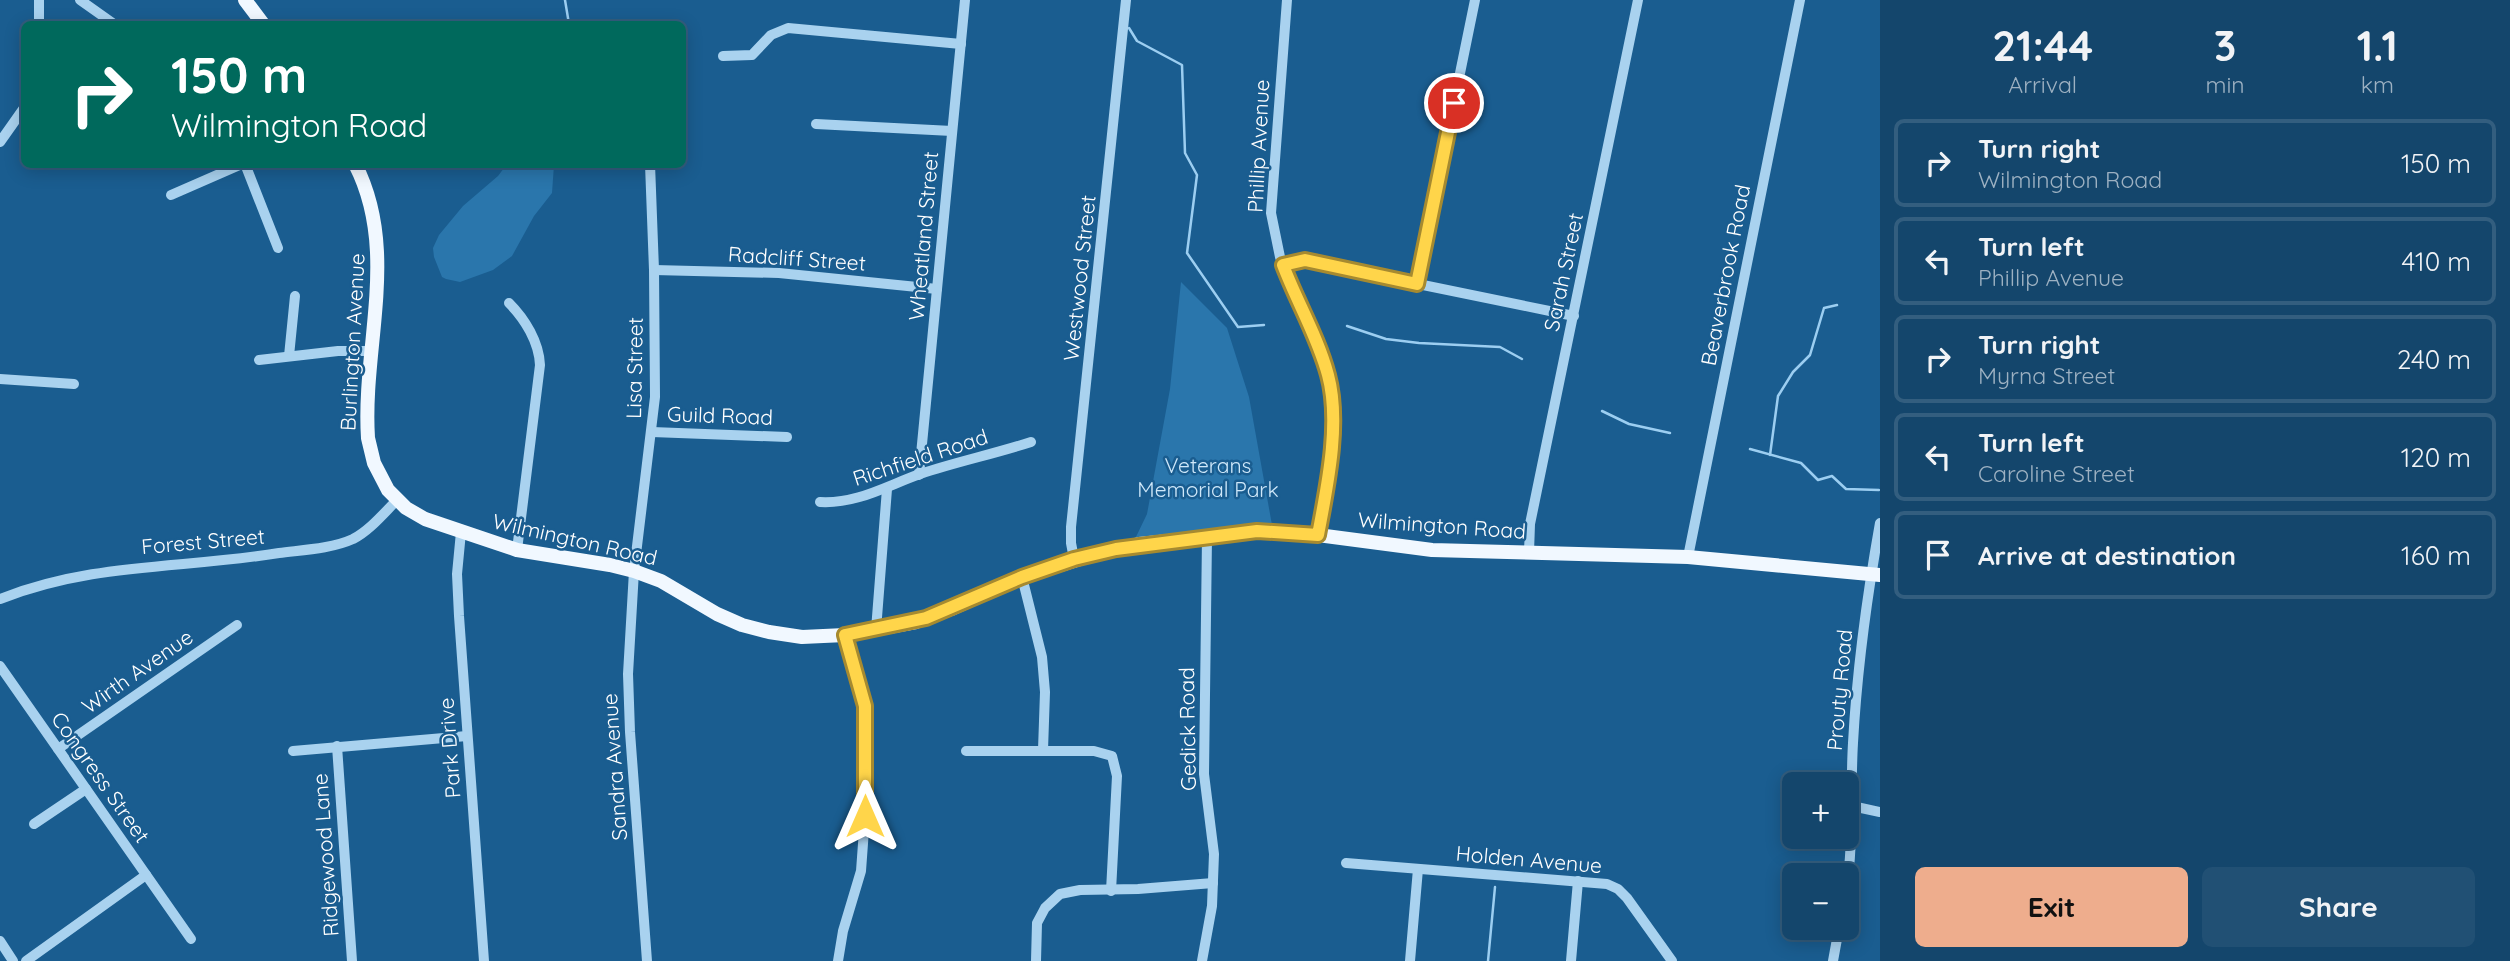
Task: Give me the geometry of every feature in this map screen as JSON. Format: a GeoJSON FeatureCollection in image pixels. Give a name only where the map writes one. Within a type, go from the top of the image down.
{"type":"FeatureCollection","features":[{"type":"Feature","properties":{"kind":"main road"},"geometry":{"type":"LineString","coordinates":[[245,0],[261,21]]}},
{"type":"Feature","properties":{"kind":"main road","name":"Burlington Avenue"},"geometry":{"type":"LineString","coordinates":[[357,168],[367,192],[378,241],[367,424],[369,445],[379,474],[397,500],[410,511]]}},
{"type":"Feature","properties":{"kind":"main road","name":"Wilmington Road"},"geometry":{"type":"LineString","coordinates":[[410,511],[461,532],[517,550],[634,571],[662,581],[717,614],[751,627],[802,637],[876,631],[926,618],[1022,577],[1074,559],[1128,546],[1266,531],[1432,550],[1688,557],[1876,575]]}},
{"type":"Feature","properties":{"kind":"street"},"geometry":{"type":"LineString","coordinates":[[39,0],[39,21]]}},
{"type":"Feature","properties":{"kind":"street"},"geometry":{"type":"LineString","coordinates":[[80,0],[110,21]]}},
{"type":"Feature","properties":{"kind":"street","name":"Wheatland Street"},"geometry":{"type":"LineString","coordinates":[[919,475],[965,0]]}},
{"type":"Feature","properties":{"kind":"street","name":"Westwood Street"},"geometry":{"type":"LineString","coordinates":[[1074,559],[1071,527],[1126,0]]}},
{"type":"Feature","properties":{"kind":"street","name":"Phillip Avenue"},"geometry":{"type":"LineString","coordinates":[[1287,0],[1271,204],[1273,231],[1283,265],[1321,352],[1332,393],[1329,457],[1318,535]]}},
{"type":"Feature","properties":{"kind":"street"},"geometry":{"type":"LineString","coordinates":[[1417,284],[1475,0]]}},
{"type":"Feature","properties":{"kind":"street","name":"Sarah Street"},"geometry":{"type":"LineString","coordinates":[[1529,552],[1530,524],[1638,0]]}},
{"type":"Feature","properties":{"kind":"street","name":"Beaverbrook Road"},"geometry":{"type":"LineString","coordinates":[[1688,557],[1800,0]]}},
{"type":"Feature","properties":{"kind":"street"},"geometry":{"type":"LineString","coordinates":[[723,55],[752,55],[771,35],[788,28],[961,44]]}},
{"type":"Feature","properties":{"kind":"street"},"geometry":{"type":"LineString","coordinates":[[0,142],[21,112]]}},
{"type":"Feature","properties":{"kind":"street"},"geometry":{"type":"LineString","coordinates":[[816,124],[952,131]]}},
{"type":"Feature","properties":{"kind":"street"},"geometry":{"type":"LineString","coordinates":[[171,195],[235,168]]}},
{"type":"Feature","properties":{"kind":"street"},"geometry":{"type":"LineString","coordinates":[[246,168],[278,248]]}},
{"type":"Feature","properties":{"kind":"street","name":"Lisa Street"},"geometry":{"type":"LineString","coordinates":[[634,571],[656,385],[650,168]]}},
{"type":"Feature","properties":{"kind":"street"},"geometry":{"type":"LineString","coordinates":[[1283,265],[1305,260],[1574,316]]}},
{"type":"Feature","properties":{"kind":"street","name":"Radcliff Street"},"geometry":{"type":"LineString","coordinates":[[654,270],[779,273],[937,289]]}},
{"type":"Feature","properties":{"kind":"street"},"geometry":{"type":"LineString","coordinates":[[289,356],[295,296]]}},
{"type":"Feature","properties":{"kind":"street"},"geometry":{"type":"LineString","coordinates":[[509,303],[533,338],[540,365],[540,385],[517,550]]}},
{"type":"Feature","properties":{"kind":"street"},"geometry":{"type":"LineString","coordinates":[[259,360],[338,351],[371,351]]}},
{"type":"Feature","properties":{"kind":"street"},"geometry":{"type":"LineString","coordinates":[[0,379],[74,384]]}},
{"type":"Feature","properties":{"kind":"street","name":"Guild Road"},"geometry":{"type":"LineString","coordinates":[[652,432],[787,437]]}},
{"type":"Feature","properties":{"kind":"street","name":"Richfield Road"},"geometry":{"type":"LineString","coordinates":[[820,502],[840,502],[887,489],[919,475],[1031,442]]}},
{"type":"Feature","properties":{"kind":"street"},"geometry":{"type":"LineString","coordinates":[[876,631],[887,489]]}},
{"type":"Feature","properties":{"kind":"street","name":"Forest Street"},"geometry":{"type":"LineString","coordinates":[[0,599],[49,582],[120,568],[235,560],[343,542],[364,532],[397,500]]}},
{"type":"Feature","properties":{"kind":"street","name":"Prouty Road"},"geometry":{"type":"LineString","coordinates":[[1853,772],[1857,683],[1876,575],[1880,523]]}},
{"type":"Feature","properties":{"kind":"street","name":"Park Drive"},"geometry":{"type":"LineString","coordinates":[[461,532],[457,588],[484,961]]}},
{"type":"Feature","properties":{"kind":"street","name":"Gedick Road"},"geometry":{"type":"LineString","coordinates":[[1202,961],[1210,925],[1213,883],[1213,844],[1204,764],[1207,537]]}},
{"type":"Feature","properties":{"kind":"street","name":"Sandra Avenue"},"geometry":{"type":"LineString","coordinates":[[634,571],[629,704],[647,961]]}},
{"type":"Feature","properties":{"kind":"street"},"geometry":{"type":"LineString","coordinates":[[1022,577],[1042,657],[1045,692],[1043,750]]}},
{"type":"Feature","properties":{"kind":"street","name":"Wirth Avenue"},"geometry":{"type":"LineString","coordinates":[[58,749],[237,625]]}},
{"type":"Feature","properties":{"kind":"street"},"geometry":{"type":"LineString","coordinates":[[838,961],[843,931],[862,871],[865,816],[865,706],[845,635]]}},
{"type":"Feature","properties":{"kind":"street","name":"Congress Street"},"geometry":{"type":"LineString","coordinates":[[0,666],[191,939]]}},
{"type":"Feature","properties":{"kind":"street"},"geometry":{"type":"LineString","coordinates":[[293,751],[467,736]]}},
{"type":"Feature","properties":{"kind":"street","name":"Ridgewood Lane"},"geometry":{"type":"LineString","coordinates":[[337,746],[352,961]]}},
{"type":"Feature","properties":{"kind":"street"},"geometry":{"type":"LineString","coordinates":[[966,751],[1094,751],[1112,756],[1117,776],[1111,891]]}},
{"type":"Feature","properties":{"kind":"street"},"geometry":{"type":"LineString","coordinates":[[34,824],[86,789]]}},
{"type":"Feature","properties":{"kind":"street"},"geometry":{"type":"LineString","coordinates":[[1859,808],[1880,812]]}},
{"type":"Feature","properties":{"kind":"street","name":"Holden Avenue"},"geometry":{"type":"LineString","coordinates":[[1346,863],[1607,884],[1621,891],[1672,961]]}},
{"type":"Feature","properties":{"kind":"street"},"geometry":{"type":"LineString","coordinates":[[1410,961],[1418,869]]}},
{"type":"Feature","properties":{"kind":"street"},"geometry":{"type":"LineString","coordinates":[[26,961],[146,875]]}},
{"type":"Feature","properties":{"kind":"street"},"geometry":{"type":"LineString","coordinates":[[1571,961],[1578,881]]}},
{"type":"Feature","properties":{"kind":"street"},"geometry":{"type":"LineString","coordinates":[[1035,961],[1037,923],[1052,900],[1073,891],[1111,891],[1213,883]]}},
{"type":"Feature","properties":{"kind":"street"},"geometry":{"type":"LineString","coordinates":[[1833,961],[1837,940]]}},
{"type":"Feature","properties":{"kind":"street"},"geometry":{"type":"LineString","coordinates":[[0,941],[13,961]]}},
{"type":"Feature","properties":{"kind":"green space"},"geometry":{"type":"Polygon","coordinates":[[[504,168],[554,168],[552,193],[534,216],[512,256],[493,270],[460,282],[442,277],[433,248],[439,235],[463,206],[504,168]]]}},
{"type":"Feature","properties":{"kind":"green space","name":"Veterans Memorial Park"},"geometry":{"type":"Polygon","coordinates":[[[1181,282],[1227,328],[1249,397],[1272,525],[1135,539],[1147,514],[1170,389],[1181,282]]]}},
{"type":"Feature","properties":{"kind":"waterway"},"geometry":{"type":"LineString","coordinates":[[565,0],[568,21]]}},
{"type":"Feature","properties":{"kind":"waterway"},"geometry":{"type":"LineString","coordinates":[[1129,28],[1137,41],[1182,65],[1185,153],[1197,175],[1187,253],[1238,327],[1264,325]]}},
{"type":"Feature","properties":{"kind":"waterway"},"geometry":{"type":"LineString","coordinates":[[1770,455],[1778,396],[1793,372],[1810,355],[1824,308],[1837,305]]}},
{"type":"Feature","properties":{"kind":"waterway"},"geometry":{"type":"LineString","coordinates":[[1347,326],[1386,339],[1500,347],[1522,359]]}},
{"type":"Feature","properties":{"kind":"waterway"},"geometry":{"type":"LineString","coordinates":[[1602,411],[1629,424],[1670,433]]}},
{"type":"Feature","properties":{"kind":"waterway"},"geometry":{"type":"LineString","coordinates":[[1750,449],[1801,463],[1818,480],[1832,476],[1846,489],[1879,490]]}},
{"type":"Feature","properties":{"kind":"waterway"},"geometry":{"type":"LineString","coordinates":[[1488,961],[1495,887]]}},
{"type":"Feature","properties":{"kind":"route"},"geometry":{"type":"LineString","coordinates":[[865,816],[865,706],[845,635],[876,631],[926,618],[1041,570],[1116,549],[1257,531],[1318,535],[1329,457],[1332,393],[1321,352],[1283,265],[1305,260],[1417,284],[1454,103]]}}]}
